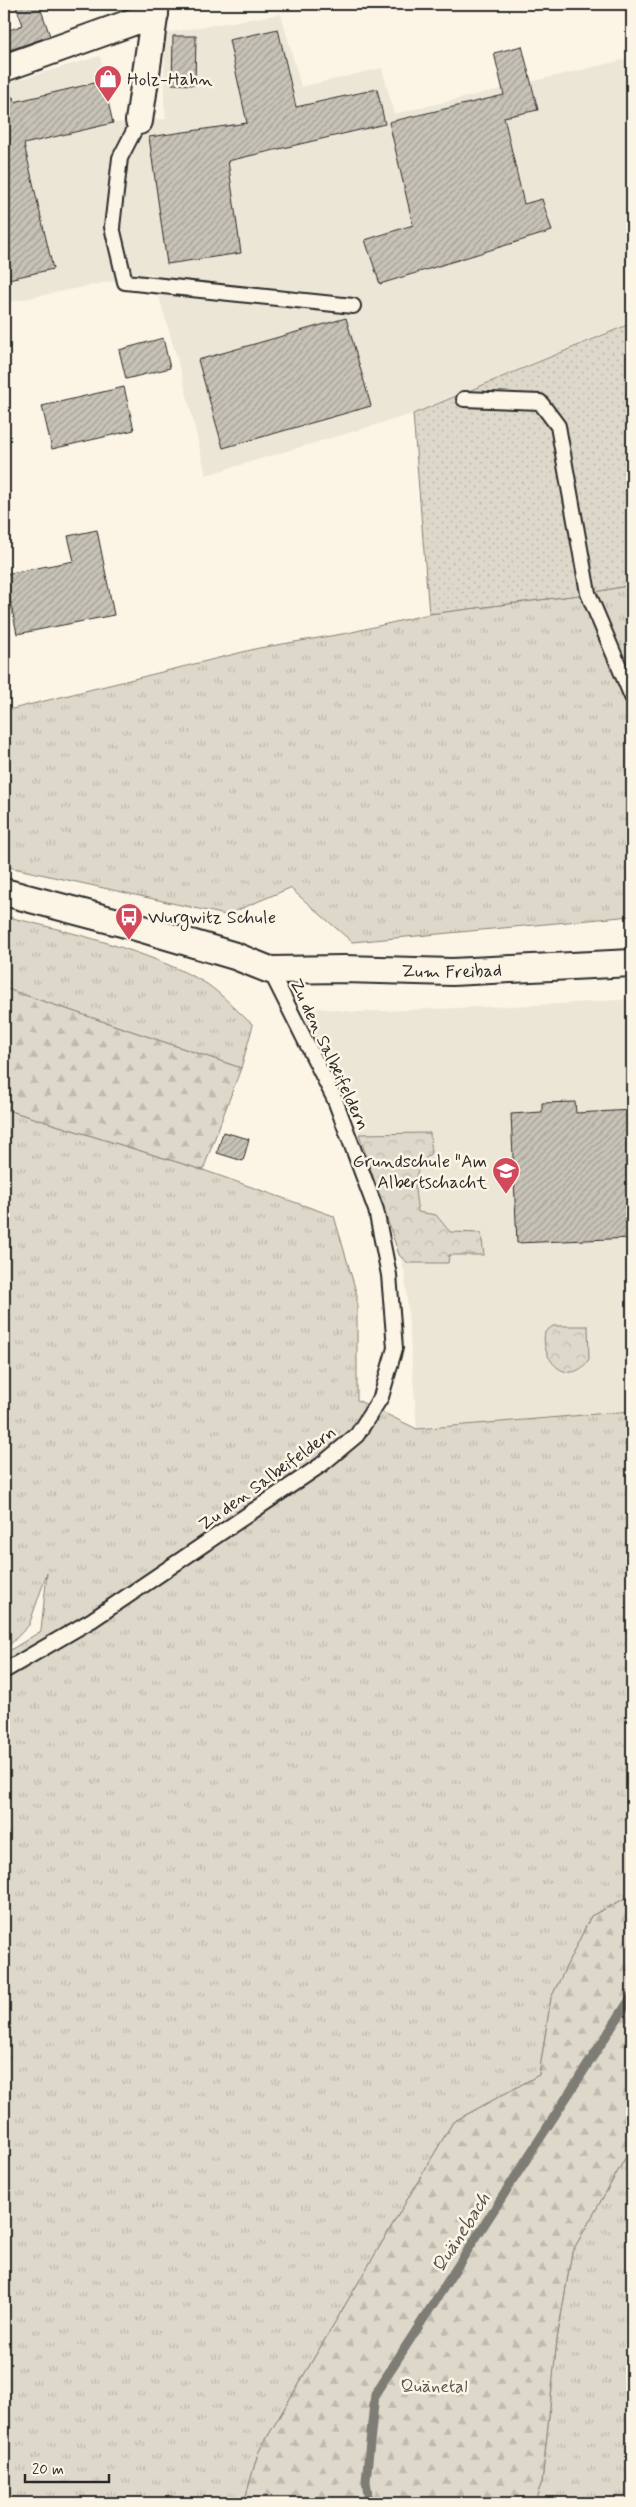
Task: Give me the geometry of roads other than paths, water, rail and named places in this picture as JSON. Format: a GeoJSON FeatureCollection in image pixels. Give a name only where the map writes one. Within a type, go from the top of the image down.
{"type":"FeatureCollection","features":[{"type":"Feature","properties":{"kind":"street"},"geometry":{"type":"LineString","coordinates":[[4,68],[155,9],[139,121]]}},
{"type":"Feature","properties":{"kind":"street"},"geometry":{"type":"LineString","coordinates":[[4,892],[134,926],[235,956],[270,970]]}},
{"type":"Feature","properties":{"kind":"street","name":"Zum Freibad"},"geometry":{"type":"LineString","coordinates":[[270,970],[344,969],[452,972],[632,964]]}},
{"type":"Feature","properties":{"kind":"lane"},"geometry":{"type":"LineString","coordinates":[[139,121],[120,158],[112,227],[125,282],[353,306]]}},
{"type":"Feature","properties":{"kind":"lane"},"geometry":{"type":"LineString","coordinates":[[464,399],[540,402],[558,426],[588,592],[632,697]]}},
{"type":"Feature","properties":{"kind":"lane","name":"Zu den Salbeifeldern"},"geometry":{"type":"LineString","coordinates":[[4,1671],[92,1620],[321,1465],[357,1435],[381,1397],[395,1348],[389,1275],[376,1210],[334,1100],[270,970]]}},
{"type":"Feature","properties":{"kind":"waterway","name":"Quänebach"},"geometry":{"type":"LineString","coordinates":[[369,2503],[366,2481],[375,2394],[632,1996]]}},
{"type":"Feature","properties":{"kind":"place","name":"Holz-Hahn"},"geometry":{"type":"Point","coordinates":[108,103]}},
{"type":"Feature","properties":{"kind":"place","name":"Wurgwitz Schule"},"geometry":{"type":"Point","coordinates":[129,941]}},
{"type":"Feature","properties":{"kind":"place","name":"Grundschule \"Am Albertschacht"},"geometry":{"type":"Point","coordinates":[506,1195]}},
{"type":"Feature","properties":{"kind":"park label","name":"Quänetal"},"geometry":{"type":"Point","coordinates":[434,2386]}}]}
